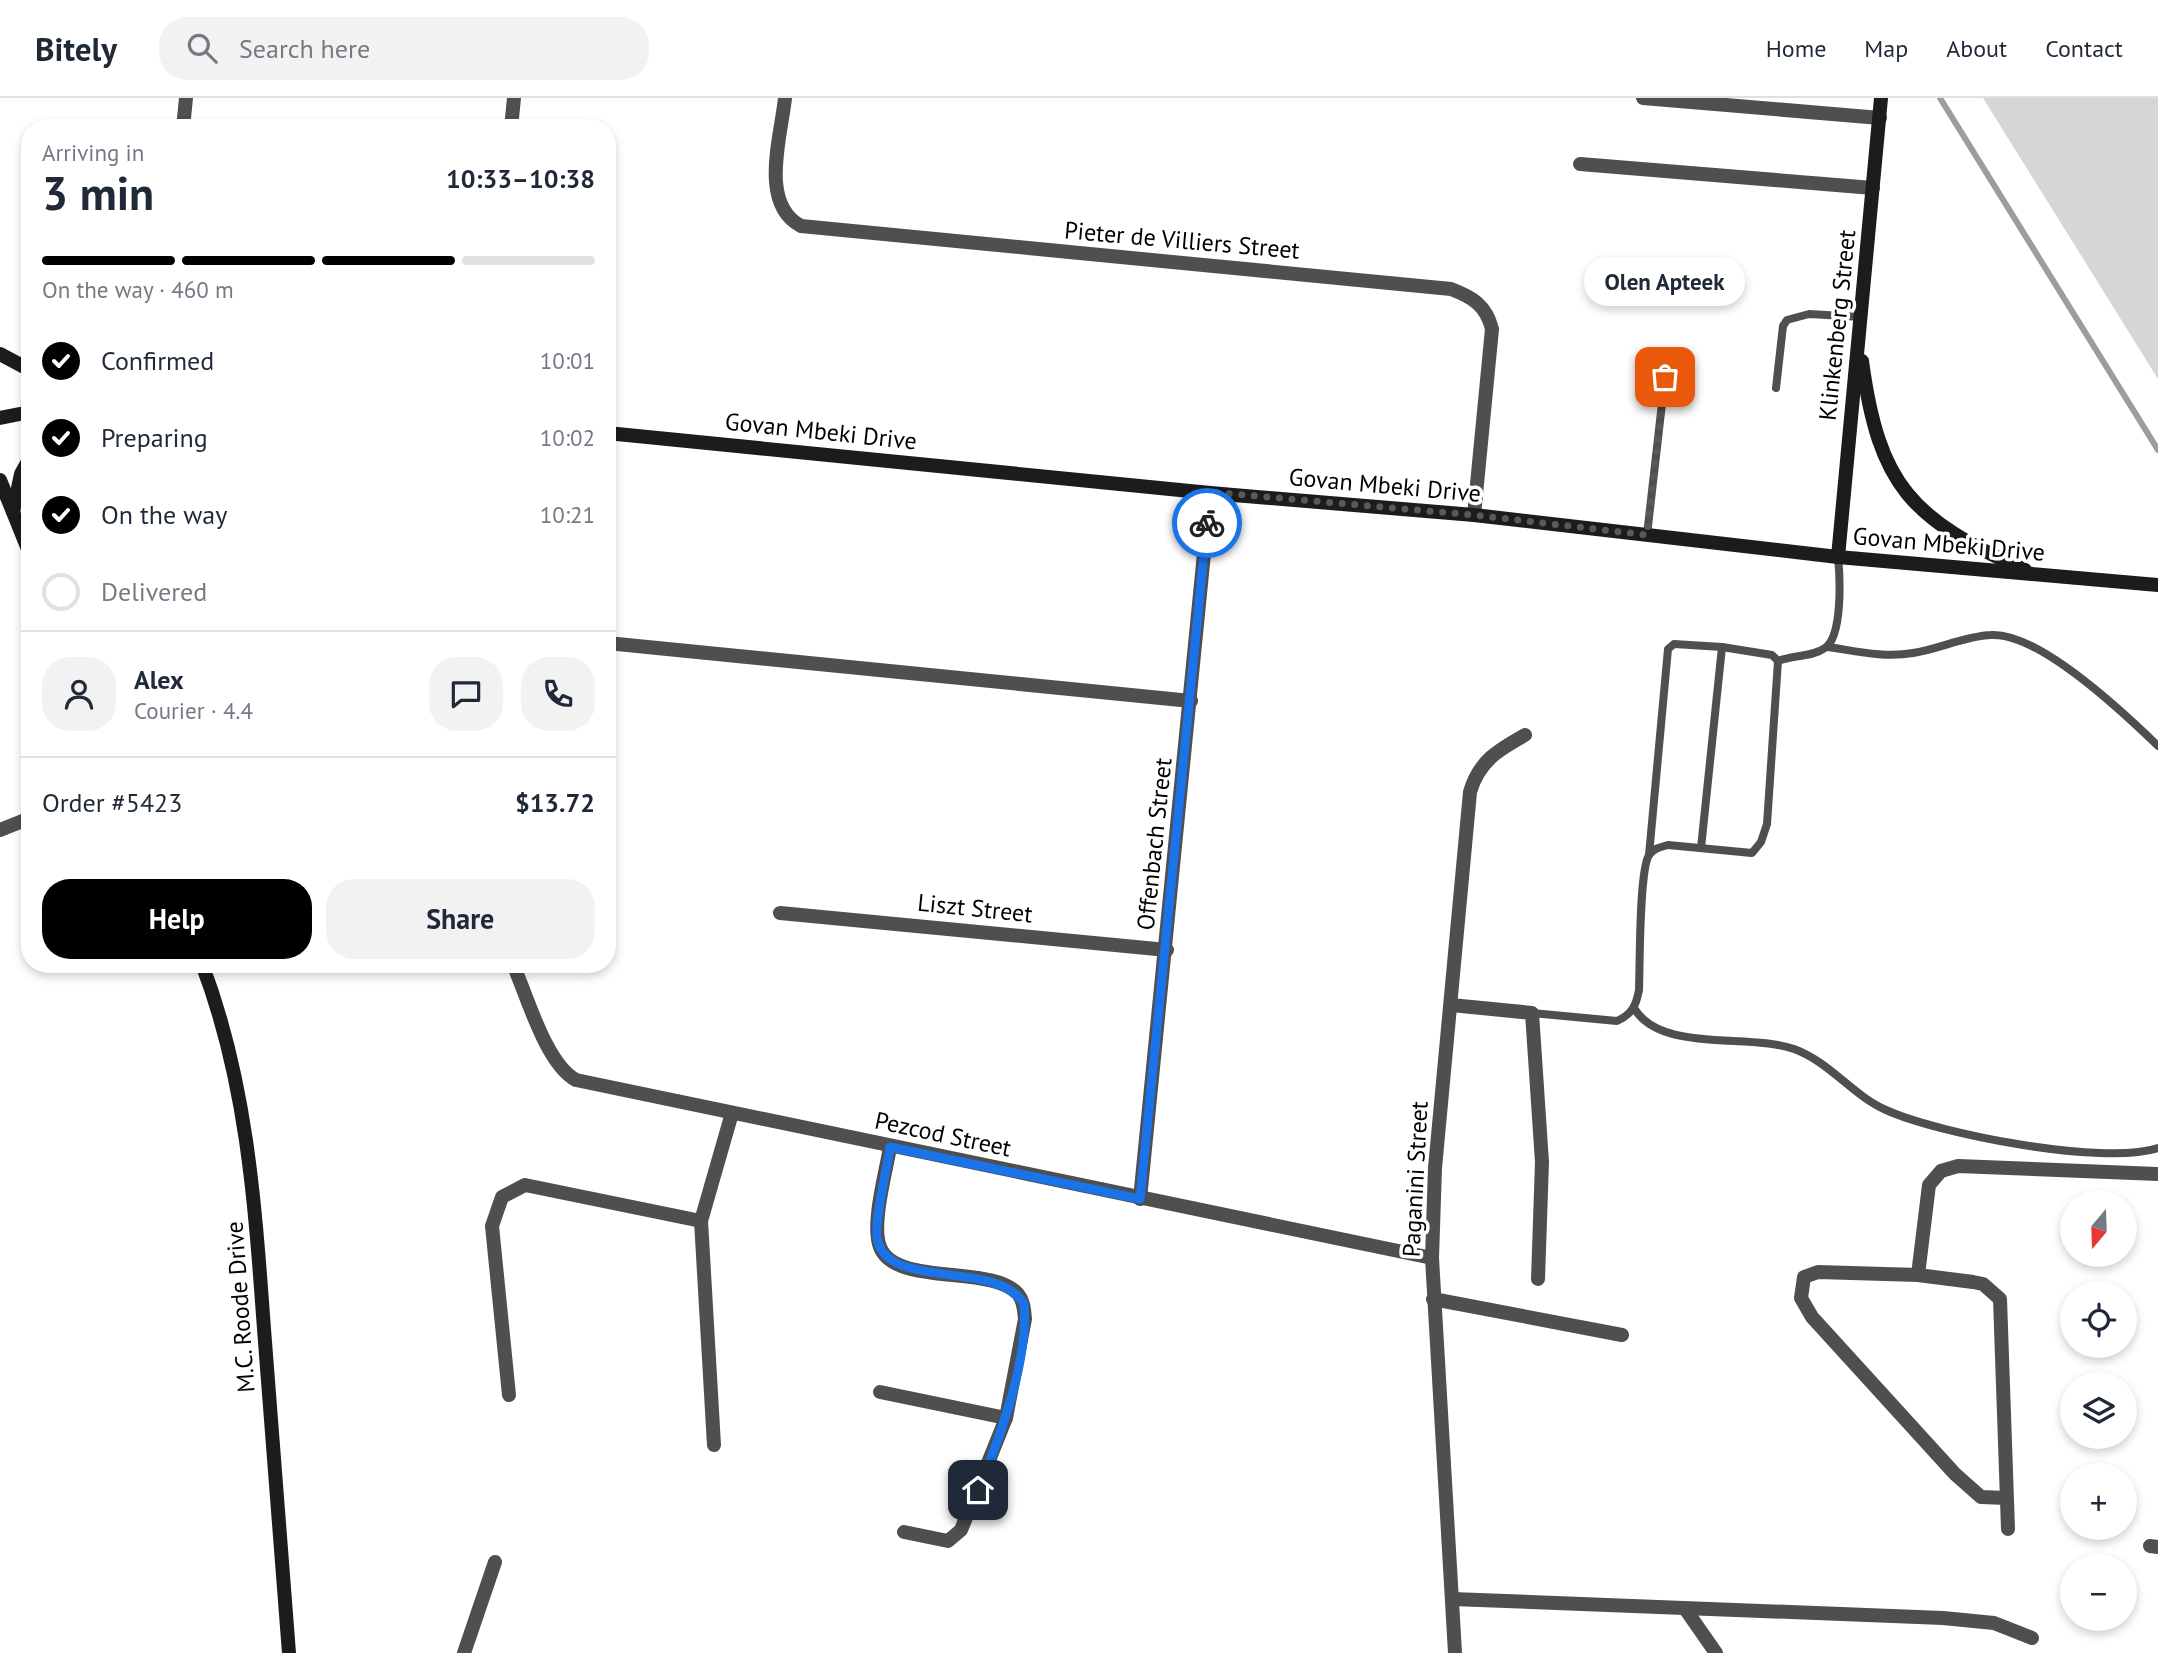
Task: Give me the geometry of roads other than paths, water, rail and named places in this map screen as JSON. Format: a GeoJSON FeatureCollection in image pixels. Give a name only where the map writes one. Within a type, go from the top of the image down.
{"type":"FeatureCollection","features":[{"type":"Feature","properties":{"kind":"street"},"geometry":{"type":"LineString","coordinates":[[184,119],[186,98]]}},
{"type":"Feature","properties":{"kind":"street"},"geometry":{"type":"LineString","coordinates":[[512,119],[514,98]]}},
{"type":"Feature","properties":{"kind":"street","name":"Pieter de Villiers Street"},"geometry":{"type":"LineString","coordinates":[[785,98],[777,172],[778,201],[790,220],[802,226],[1437,287],[1471,297],[1488,316],[1492,329],[1474,515]]}},
{"type":"Feature","properties":{"kind":"street"},"geometry":{"type":"LineString","coordinates":[[1643,98],[1880,118]]}},
{"type":"Feature","properties":{"kind":"street","name":"Klinkenberg Street"},"geometry":{"type":"LineString","coordinates":[[1838,557],[1881,98]]}},
{"type":"Feature","properties":{"kind":"street"},"geometry":{"type":"LineString","coordinates":[[1580,164],[1873,188]]}},
{"type":"Feature","properties":{"kind":"street"},"geometry":{"type":"LineString","coordinates":[[1859,342],[1876,435],[1890,471],[1908,498],[1934,521],[1968,542],[2034,574]]}},
{"type":"Feature","properties":{"kind":"street"},"geometry":{"type":"LineString","coordinates":[[0,354],[21,365]]}},
{"type":"Feature","properties":{"kind":"street"},"geometry":{"type":"LineString","coordinates":[[0,418],[21,414]]}},
{"type":"Feature","properties":{"kind":"street","name":"Govan Mbeki Drive"},"geometry":{"type":"LineString","coordinates":[[616,434],[1474,515],[1838,557],[2158,585]]}},
{"type":"Feature","properties":{"kind":"street"},"geometry":{"type":"LineString","coordinates":[[13,512],[21,474]]}},
{"type":"Feature","properties":{"kind":"street"},"geometry":{"type":"LineString","coordinates":[[0,480],[21,532]]}},
{"type":"Feature","properties":{"kind":"street","name":"Offenbach Street"},"geometry":{"type":"LineString","coordinates":[[1140,1199],[1167,950],[1210,492]]}},
{"type":"Feature","properties":{"kind":"street"},"geometry":{"type":"LineString","coordinates":[[616,644],[1191,701]]}},
{"type":"Feature","properties":{"kind":"street","name":"Paganini Street"},"geometry":{"type":"LineString","coordinates":[[1455,1653],[1433,1298],[1435,1168],[1470,792],[1475,773],[1490,754],[1525,734]]}},
{"type":"Feature","properties":{"kind":"street"},"geometry":{"type":"LineString","coordinates":[[0,830],[21,822]]}},
{"type":"Feature","properties":{"kind":"street","name":"Liszt Street"},"geometry":{"type":"LineString","coordinates":[[780,913],[1167,950]]}},
{"type":"Feature","properties":{"kind":"street","name":"M.C. Roode Drive"},"geometry":{"type":"LineString","coordinates":[[205,973],[229,1044],[239,1090],[254,1197],[289,1653]]}},
{"type":"Feature","properties":{"kind":"street","name":"Pezcod Street"},"geometry":{"type":"LineString","coordinates":[[517,973],[551,1053],[566,1074],[597,1086],[1432,1258]]}},
{"type":"Feature","properties":{"kind":"street"},"geometry":{"type":"LineString","coordinates":[[1451,1005],[1532,1013],[1542,1162],[1538,1279]]}},
{"type":"Feature","properties":{"kind":"street"},"geometry":{"type":"LineString","coordinates":[[713,1445],[701,1222],[732,1113]]}},
{"type":"Feature","properties":{"kind":"street"},"geometry":{"type":"LineString","coordinates":[[890,1147],[877,1235],[881,1250],[899,1265],[1009,1287],[1024,1304],[1022,1342],[1006,1418],[961,1530],[948,1541],[904,1532]]}},
{"type":"Feature","properties":{"kind":"street"},"geometry":{"type":"LineString","coordinates":[[1918,1275],[1929,1185],[1941,1171],[1958,1166],[2158,1174]]}},
{"type":"Feature","properties":{"kind":"street"},"geometry":{"type":"LineString","coordinates":[[509,1395],[492,1226],[502,1197],[510,1190],[525,1185],[701,1222]]}},
{"type":"Feature","properties":{"kind":"street"},"geometry":{"type":"LineString","coordinates":[[2007,1499],[1981,1497],[1955,1474],[1812,1317],[1801,1298],[1804,1277],[1818,1272],[1918,1275],[1983,1284],[2000,1298],[2007,1499],[2008,1529]]}},
{"type":"Feature","properties":{"kind":"street"},"geometry":{"type":"LineString","coordinates":[[1433,1298],[1622,1335]]}},
{"type":"Feature","properties":{"kind":"street"},"geometry":{"type":"LineString","coordinates":[[880,1392],[1006,1418]]}},
{"type":"Feature","properties":{"kind":"street"},"geometry":{"type":"LineString","coordinates":[[464,1653],[495,1562]]}},
{"type":"Feature","properties":{"kind":"street"},"geometry":{"type":"LineString","coordinates":[[1452,1599],[1943,1618],[1994,1623],[2032,1638]]}},
{"type":"Feature","properties":{"kind":"street"},"geometry":{"type":"LineString","coordinates":[[1686,1610],[1716,1653]]}},
{"type":"Feature","properties":{"kind":"lane"},"geometry":{"type":"LineString","coordinates":[[1776,388],[1783,326],[1787,320],[1809,314],[1861,317]]}},
{"type":"Feature","properties":{"kind":"lane"},"geometry":{"type":"LineString","coordinates":[[1647,535],[1665,377]]}},
{"type":"Feature","properties":{"kind":"lane"},"geometry":{"type":"LineString","coordinates":[[1828,647],[1834,635],[1841,591],[1838,557]]}},
{"type":"Feature","properties":{"kind":"lane"},"geometry":{"type":"LineString","coordinates":[[1778,661],[1828,647],[1881,656],[1913,653],[1993,634],[2040,649],[2119,708],[2158,746]]}},
{"type":"Feature","properties":{"kind":"lane"},"geometry":{"type":"LineString","coordinates":[[1532,1013],[1617,1021],[1627,1016],[1634,1008],[1639,990],[1649,855],[1668,649],[1674,645],[1722,647],[1772,655],[1778,661],[1767,824],[1761,842],[1752,853],[1668,845],[1656,848],[1649,855]]}},
{"type":"Feature","properties":{"kind":"lane"},"geometry":{"type":"LineString","coordinates":[[1701,848],[1722,647]]}},
{"type":"Feature","properties":{"kind":"lane"},"geometry":{"type":"LineString","coordinates":[[1634,1008],[1640,1018],[1662,1030],[1712,1039],[1773,1043],[1794,1049],[1834,1071],[1865,1098],[1888,1111],[1942,1127],[2022,1144],[2112,1154],[2158,1148]]}},
{"type":"Feature","properties":{"kind":"waterway"},"geometry":{"type":"LineString","coordinates":[[1940,98],[2158,450]]}},
{"type":"Feature","properties":{"kind":"place","name":"Olen Apteek"},"geometry":{"type":"Point","coordinates":[1665,377]}}]}
